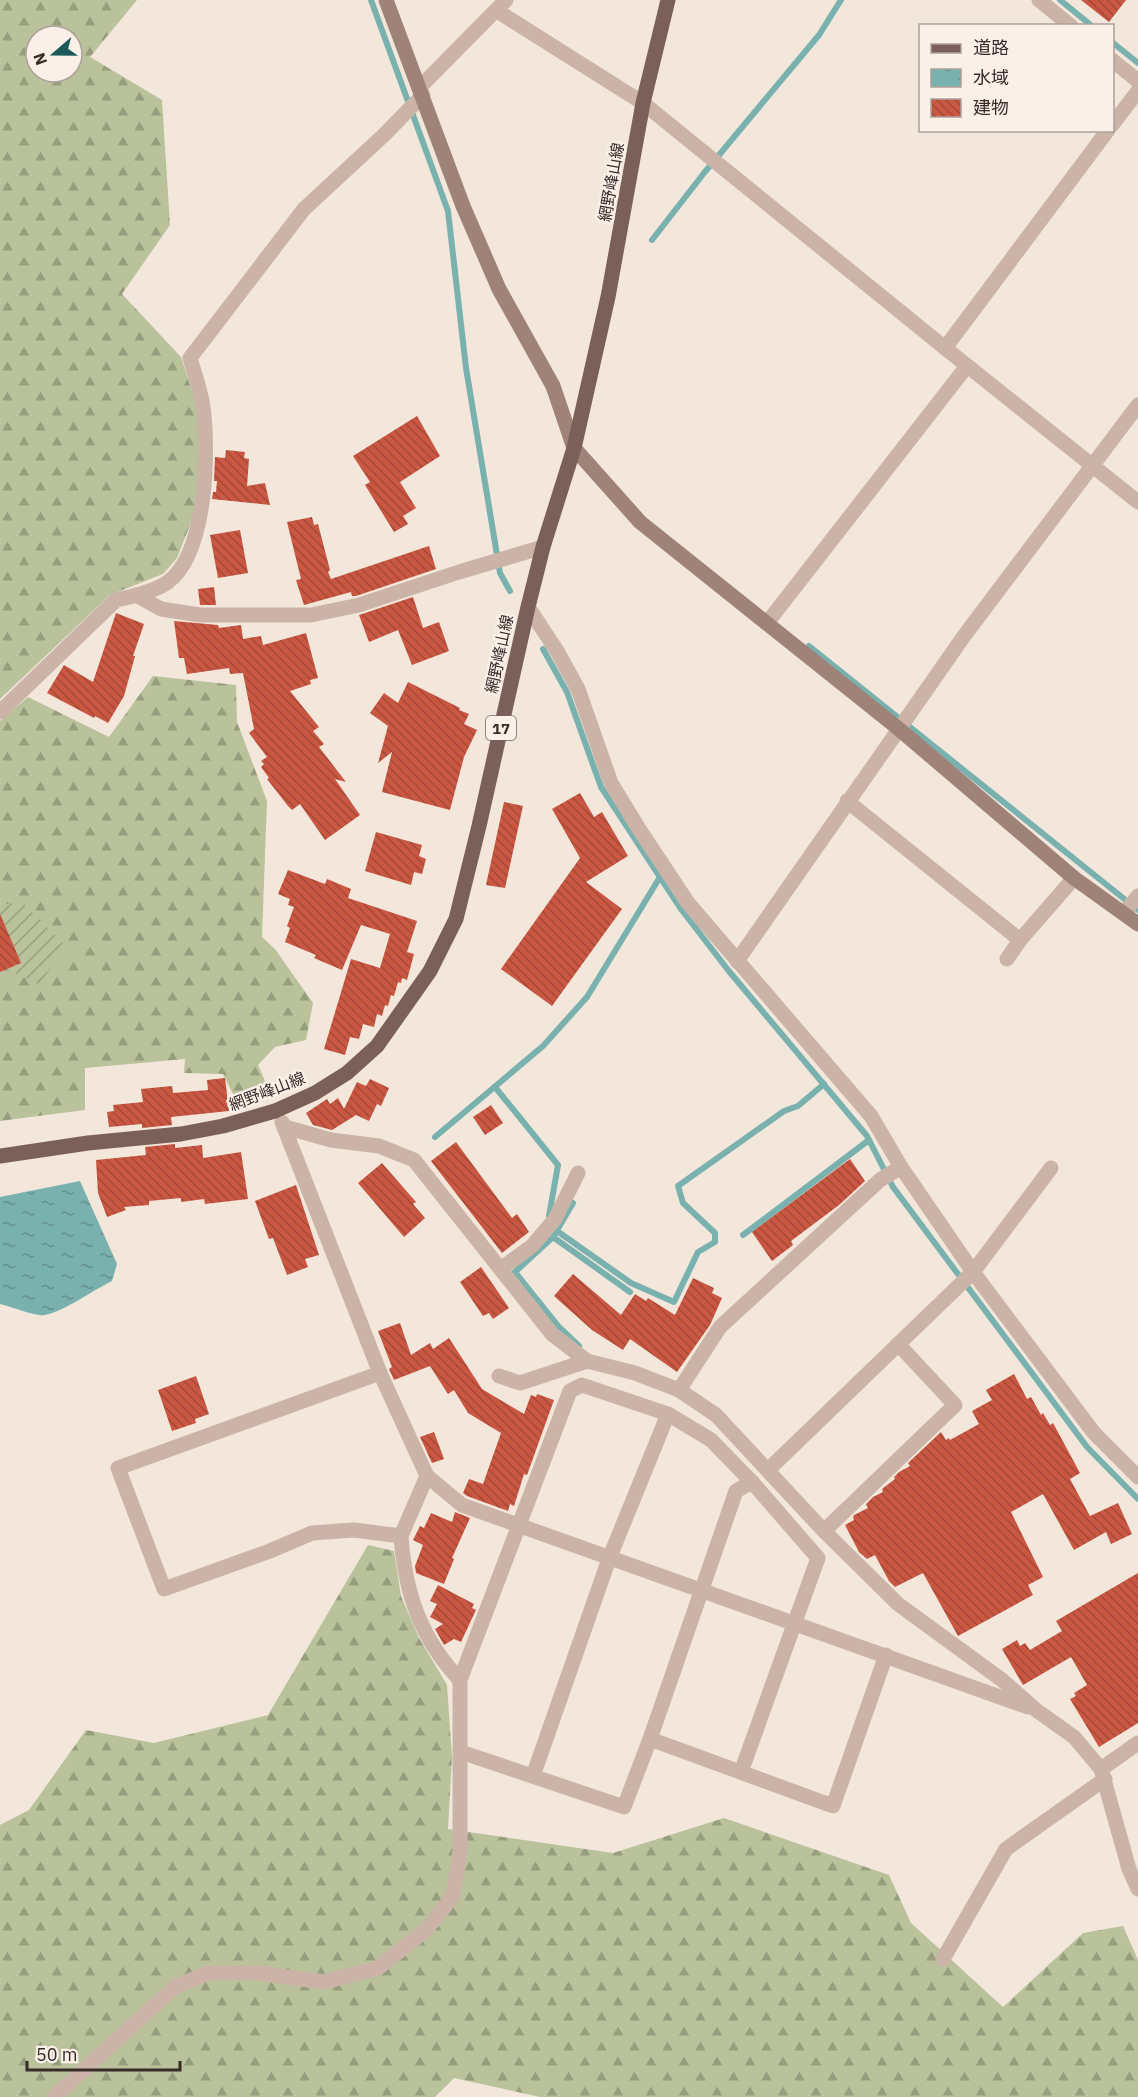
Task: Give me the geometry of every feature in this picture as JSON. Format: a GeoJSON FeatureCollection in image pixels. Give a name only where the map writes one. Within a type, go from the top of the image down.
{"type":"FeatureCollection","features":[{"type":"Feature","properties":{"kind":"main road","name":"網野峰山線"},"geometry":{"type":"LineString","coordinates":[[0,1156],[87,1143],[182,1134],[223,1126],[275,1111],[315,1093],[347,1073],[377,1046],[430,971],[456,919],[543,547],[574,448],[608,297],[643,103],[668,0]]}},
{"type":"Feature","properties":{"kind":"street"},"geometry":{"type":"LineString","coordinates":[[386,0],[463,206],[499,289],[552,386],[574,448],[640,522],[899,729],[1074,878],[1138,924]]}},
{"type":"Feature","properties":{"kind":"street"},"geometry":{"type":"LineString","coordinates":[[1039,0],[1069,24]]}},
{"type":"Feature","properties":{"kind":"street"},"geometry":{"type":"LineString","coordinates":[[0,712],[116,600],[136,595],[168,582],[185,563],[200,518],[207,453],[203,404],[189,358],[304,209],[384,135],[421,91],[502,5],[643,103],[1138,502]]}},
{"type":"Feature","properties":{"kind":"street"},"geometry":{"type":"LineString","coordinates":[[1114,61],[1138,81]]}},
{"type":"Feature","properties":{"kind":"street"},"geometry":{"type":"LineString","coordinates":[[1114,124],[1138,91]]}},
{"type":"Feature","properties":{"kind":"street"},"geometry":{"type":"LineString","coordinates":[[945,348],[1107,132]]}},
{"type":"Feature","properties":{"kind":"street"},"geometry":{"type":"LineString","coordinates":[[767,623],[967,366]]}},
{"type":"Feature","properties":{"kind":"street"},"geometry":{"type":"LineString","coordinates":[[737,961],[964,636],[1138,405]]}},
{"type":"Feature","properties":{"kind":"street"},"geometry":{"type":"LineString","coordinates":[[136,595],[160,609],[200,615],[311,615],[359,605],[543,547]]}},
{"type":"Feature","properties":{"kind":"street"},"geometry":{"type":"LineString","coordinates":[[528,607],[557,651],[578,689],[612,783],[688,903],[871,1116],[901,1167],[973,1272],[1094,1433],[1138,1477]]}},
{"type":"Feature","properties":{"kind":"street"},"geometry":{"type":"LineString","coordinates":[[847,801],[1020,940]]}},
{"type":"Feature","properties":{"kind":"street"},"geometry":{"type":"LineString","coordinates":[[1006,959],[1074,878]]}},
{"type":"Feature","properties":{"kind":"street"},"geometry":{"type":"LineString","coordinates":[[1124,913],[1138,896]]}},
{"type":"Feature","properties":{"kind":"street"},"geometry":{"type":"LineString","coordinates":[[275,1111],[285,1127],[380,1373],[427,1476],[462,1505],[518,1527],[886,1655],[1036,1710]]}},
{"type":"Feature","properties":{"kind":"street"},"geometry":{"type":"LineString","coordinates":[[285,1127],[331,1140],[379,1146],[414,1160],[552,1334],[587,1361],[635,1373],[679,1390],[716,1414],[825,1531],[898,1604],[1002,1680],[1036,1710],[1074,1737],[1103,1774],[1129,1869],[1138,1889]]}},
{"type":"Feature","properties":{"kind":"street"},"geometry":{"type":"LineString","coordinates":[[679,1390],[720,1327],[880,1180],[901,1167]]}},
{"type":"Feature","properties":{"kind":"street"},"geometry":{"type":"LineString","coordinates":[[768,1470],[973,1272],[1051,1168]]}},
{"type":"Feature","properties":{"kind":"street"},"geometry":{"type":"LineString","coordinates":[[502,1269],[532,1246],[555,1219],[578,1173]]}},
{"type":"Feature","properties":{"kind":"street"},"geometry":{"type":"LineString","coordinates":[[825,1531],[955,1405],[898,1344]]}},
{"type":"Feature","properties":{"kind":"street"},"geometry":{"type":"LineString","coordinates":[[499,1376],[520,1383],[587,1361]]}},
{"type":"Feature","properties":{"kind":"street"},"geometry":{"type":"LineString","coordinates":[[380,1373],[118,1468],[164,1590],[312,1533],[354,1530],[401,1536]]}},
{"type":"Feature","properties":{"kind":"street"},"geometry":{"type":"LineString","coordinates":[[54,2097],[175,1987],[208,1973],[259,1973],[324,1982],[378,1968],[426,1930],[453,1896],[460,1851],[460,1680],[570,1391],[582,1385],[668,1414],[711,1440],[752,1482],[818,1558],[741,1772]]}},
{"type":"Feature","properties":{"kind":"street"},"geometry":{"type":"LineString","coordinates":[[533,1776],[609,1559],[668,1414]]}},
{"type":"Feature","properties":{"kind":"street"},"geometry":{"type":"LineString","coordinates":[[427,1476],[401,1536],[404,1569],[410,1597],[426,1635],[444,1663],[460,1680]]}},
{"type":"Feature","properties":{"kind":"street"},"geometry":{"type":"LineString","coordinates":[[461,1752],[624,1807],[651,1739],[736,1491],[752,1482]]}},
{"type":"Feature","properties":{"kind":"street"},"geometry":{"type":"LineString","coordinates":[[651,1739],[833,1806],[886,1655]]}},
{"type":"Feature","properties":{"kind":"street"},"geometry":{"type":"LineString","coordinates":[[943,1959],[1006,1849],[1103,1774],[1138,1743]]}},
{"type":"Feature","properties":{"kind":"green space"},"geometry":{"type":"Polygon","coordinates":[[[0,0],[137,0],[90,57],[162,100],[170,225],[122,294],[181,357],[197,406],[201,451],[194,515],[177,558],[163,574],[110,595],[0,699],[0,0]]]}},
{"type":"Feature","properties":{"kind":"green space"},"geometry":{"type":"Polygon","coordinates":[[[153,676],[236,685],[237,722],[267,801],[262,937],[275,949],[313,1003],[306,1040],[275,1047],[258,1065],[269,1090],[234,1096],[223,1074],[184,1073],[185,1059],[85,1068],[85,1110],[0,1121],[0,721],[28,697],[109,737],[153,676]]]}},
{"type":"Feature","properties":{"kind":"green space"},"geometry":{"type":"Polygon","coordinates":[[[22,902],[68,948],[38,984],[6,969],[0,955],[0,905],[22,902]]]}},
{"type":"Feature","properties":{"kind":"green space"},"geometry":{"type":"Polygon","coordinates":[[[368,1545],[394,1551],[401,1596],[419,1638],[447,1685],[452,1757],[448,1829],[613,1853],[724,1818],[889,1875],[911,1923],[1003,2007],[1083,1933],[1123,1926],[1138,1960],[1138,2097],[540,2097],[454,2078],[435,2097],[0,2097],[0,1825],[29,1810],[86,1730],[154,1743],[268,1715],[368,1545]]]}},
{"type":"Feature","properties":{"kind":"water"},"geometry":{"type":"Polygon","coordinates":[[[80,1181],[117,1264],[112,1281],[70,1305],[45,1315],[29,1313],[0,1304],[0,1197],[80,1181]]]}},
{"type":"Feature","properties":{"kind":"building"},"geometry":{"type":"Polygon","coordinates":[[[1081,0],[1126,0],[1109,22],[1081,0]]]}},
{"type":"Feature","properties":{"kind":"building"},"geometry":{"type":"Polygon","coordinates":[[[417,416],[440,456],[400,482],[416,508],[403,516],[408,524],[394,532],[365,485],[370,482],[353,456],[417,416]]]}},
{"type":"Feature","properties":{"kind":"building"},"geometry":{"type":"Polygon","coordinates":[[[226,450],[245,452],[244,458],[249,459],[247,486],[265,483],[270,505],[212,499],[213,492],[216,492],[217,481],[214,481],[215,457],[225,458],[226,450]]]}},
{"type":"Feature","properties":{"kind":"building"},"geometry":{"type":"Polygon","coordinates":[[[312,517],[314,525],[318,524],[331,579],[429,546],[436,569],[356,596],[352,596],[351,592],[304,605],[296,580],[301,579],[287,522],[312,517]]]}},
{"type":"Feature","properties":{"kind":"building"},"geometry":{"type":"Polygon","coordinates":[[[240,530],[248,573],[218,578],[210,535],[240,530]]]}},
{"type":"Feature","properties":{"kind":"building"},"geometry":{"type":"Polygon","coordinates":[[[214,587],[216,605],[200,605],[198,589],[214,587]]]}},
{"type":"Feature","properties":{"kind":"building"},"geometry":{"type":"Polygon","coordinates":[[[413,597],[423,628],[439,622],[449,651],[412,665],[398,630],[369,642],[359,615],[413,597]]]}},
{"type":"Feature","properties":{"kind":"building"},"geometry":{"type":"Polygon","coordinates":[[[116,613],[144,624],[133,656],[135,656],[124,696],[108,723],[47,693],[64,665],[93,682],[116,613]]]}},
{"type":"Feature","properties":{"kind":"building"},"geometry":{"type":"Polygon","coordinates":[[[174,621],[218,625],[219,628],[241,625],[243,639],[261,636],[263,645],[306,633],[318,678],[310,680],[311,684],[290,691],[319,727],[313,731],[324,744],[319,747],[346,782],[335,779],[360,815],[325,840],[300,804],[292,810],[288,806],[267,779],[269,778],[261,767],[264,764],[261,761],[267,757],[249,733],[254,729],[243,673],[230,674],[229,668],[187,674],[184,658],[179,658],[174,621]]]}},
{"type":"Feature","properties":{"kind":"building"},"geometry":{"type":"Polygon","coordinates":[[[408,682],[469,714],[464,724],[477,730],[464,757],[450,810],[382,792],[392,752],[378,763],[388,726],[370,713],[384,693],[398,703],[408,682]]]}},
{"type":"Feature","properties":{"kind":"building"},"geometry":{"type":"Polygon","coordinates":[[[580,793],[594,817],[602,812],[628,856],[586,882],[622,909],[552,1006],[501,969],[580,858],[552,809],[580,793]]]}},
{"type":"Feature","properties":{"kind":"building"},"geometry":{"type":"Polygon","coordinates":[[[504,802],[523,806],[505,888],[486,885],[504,802]]]}},
{"type":"Feature","properties":{"kind":"building"},"geometry":{"type":"Polygon","coordinates":[[[376,832],[422,845],[419,856],[426,859],[422,874],[414,872],[411,885],[365,871],[376,832]]]}},
{"type":"Feature","properties":{"kind":"building"},"geometry":{"type":"Polygon","coordinates":[[[288,870],[325,884],[327,879],[351,889],[348,898],[417,921],[407,952],[414,954],[407,980],[402,978],[401,983],[398,982],[394,996],[391,995],[388,1006],[385,1005],[382,1016],[377,1014],[374,1027],[363,1024],[359,1039],[350,1037],[345,1055],[324,1049],[351,959],[380,968],[390,934],[361,925],[342,970],[314,958],[316,955],[285,942],[290,928],[287,926],[294,907],[288,905],[290,899],[278,894],[288,870]]]}},
{"type":"Feature","properties":{"kind":"building"},"geometry":{"type":"Polygon","coordinates":[[[0,914],[21,963],[0,972],[0,914]]]}},
{"type":"Feature","properties":{"kind":"building"},"geometry":{"type":"Polygon","coordinates":[[[225,1078],[229,1111],[171,1117],[172,1125],[142,1128],[142,1124],[109,1127],[107,1112],[114,1111],[113,1105],[143,1102],[141,1089],[172,1086],[173,1093],[208,1090],[207,1080],[225,1078]]]}},
{"type":"Feature","properties":{"kind":"building"},"geometry":{"type":"Polygon","coordinates":[[[370,1079],[389,1088],[381,1106],[377,1104],[369,1121],[356,1115],[332,1130],[313,1125],[306,1113],[327,1099],[330,1104],[338,1098],[344,1109],[357,1082],[366,1086],[370,1079]]]}},
{"type":"Feature","properties":{"kind":"building"},"geometry":{"type":"Polygon","coordinates":[[[491,1105],[503,1123],[485,1135],[473,1117],[491,1105]]]}},
{"type":"Feature","properties":{"kind":"building"},"geometry":{"type":"Polygon","coordinates":[[[456,1142],[512,1218],[517,1214],[529,1232],[502,1253],[431,1161],[456,1142]]]}},
{"type":"Feature","properties":{"kind":"building"},"geometry":{"type":"Polygon","coordinates":[[[175,1144],[175,1148],[202,1145],[203,1158],[241,1152],[248,1199],[205,1204],[204,1199],[181,1202],[181,1198],[149,1201],[149,1205],[124,1207],[126,1210],[107,1217],[98,1193],[96,1160],[146,1155],[145,1147],[175,1144]]]}},
{"type":"Feature","properties":{"kind":"building"},"geometry":{"type":"Polygon","coordinates":[[[850,1159],[865,1181],[839,1205],[791,1241],[793,1245],[772,1261],[752,1232],[850,1159]]]}},
{"type":"Feature","properties":{"kind":"building"},"geometry":{"type":"Polygon","coordinates":[[[382,1163],[416,1202],[413,1204],[425,1218],[404,1237],[358,1183],[382,1163]]]}},
{"type":"Feature","properties":{"kind":"building"},"geometry":{"type":"Polygon","coordinates":[[[296,1185],[319,1255],[305,1259],[308,1267],[287,1275],[273,1238],[269,1239],[255,1201],[296,1185]]]}},
{"type":"Feature","properties":{"kind":"building"},"geometry":{"type":"Polygon","coordinates":[[[481,1267],[509,1308],[493,1319],[489,1313],[483,1316],[460,1282],[481,1267]]]}},
{"type":"Feature","properties":{"kind":"building"},"geometry":{"type":"Polygon","coordinates":[[[573,1274],[621,1315],[635,1294],[646,1301],[648,1298],[675,1315],[693,1278],[714,1288],[712,1293],[722,1298],[710,1325],[677,1372],[630,1339],[623,1350],[592,1330],[554,1296],[573,1274]]]}},
{"type":"Feature","properties":{"kind":"building"},"geometry":{"type":"Polygon","coordinates":[[[400,1323],[411,1355],[430,1343],[433,1349],[449,1338],[482,1389],[524,1414],[531,1395],[536,1397],[537,1394],[554,1400],[527,1475],[524,1474],[514,1506],[510,1504],[508,1511],[463,1493],[469,1479],[483,1484],[501,1433],[468,1413],[454,1390],[448,1394],[430,1366],[394,1380],[389,1369],[392,1367],[378,1331],[400,1323]]]}},
{"type":"Feature","properties":{"kind":"building"},"geometry":{"type":"Polygon","coordinates":[[[1014,1374],[1027,1399],[1031,1397],[1041,1415],[1043,1413],[1050,1425],[1053,1423],[1080,1473],[1070,1479],[1090,1516],[1118,1503],[1132,1534],[1111,1544],[1106,1532],[1074,1550],[1043,1494],[1011,1512],[1043,1577],[1028,1585],[1033,1595],[958,1636],[923,1573],[895,1587],[889,1581],[875,1555],[867,1559],[859,1552],[845,1525],[854,1520],[854,1515],[868,1508],[866,1504],[883,1492],[882,1489],[895,1479],[894,1477],[899,1472],[910,1466],[908,1463],[941,1432],[946,1440],[949,1438],[950,1440],[979,1424],[972,1411],[992,1400],[986,1390],[1014,1374]]]}},
{"type":"Feature","properties":{"kind":"building"},"geometry":{"type":"Polygon","coordinates":[[[196,1376],[209,1414],[195,1419],[196,1423],[172,1431],[158,1390],[196,1376]]]}},
{"type":"Feature","properties":{"kind":"building"},"geometry":{"type":"Polygon","coordinates":[[[434,1432],[444,1459],[432,1463],[420,1437],[434,1432]]]}},
{"type":"Feature","properties":{"kind":"building"},"geometry":{"type":"Polygon","coordinates":[[[455,1512],[470,1518],[452,1558],[454,1559],[444,1584],[416,1573],[415,1566],[423,1545],[413,1540],[420,1526],[424,1528],[431,1513],[452,1522],[455,1512]]]}},
{"type":"Feature","properties":{"kind":"building"},"geometry":{"type":"Polygon","coordinates":[[[1138,1573],[1138,1723],[1099,1747],[1070,1699],[1076,1696],[1074,1693],[1087,1685],[1071,1657],[1023,1685],[1002,1649],[1017,1640],[1020,1646],[1025,1643],[1030,1650],[1062,1631],[1056,1621],[1138,1573]]]}},
{"type":"Feature","properties":{"kind":"building"},"geometry":{"type":"Polygon","coordinates":[[[438,1585],[474,1604],[472,1608],[476,1610],[461,1642],[454,1639],[444,1645],[435,1629],[443,1624],[430,1617],[437,1604],[430,1601],[438,1585]]]}},
{"type":"Feature","properties":{"kind":"waterway"},"geometry":{"type":"LineString","coordinates":[[371,0],[448,211],[466,368],[500,573],[510,591]]}},
{"type":"Feature","properties":{"kind":"waterway"},"geometry":{"type":"LineString","coordinates":[[652,240],[704,173],[819,35],[841,0]]}},
{"type":"Feature","properties":{"kind":"waterway"},"geometry":{"type":"LineString","coordinates":[[1060,0],[1090,24]]}},
{"type":"Feature","properties":{"kind":"waterway"},"geometry":{"type":"LineString","coordinates":[[1114,44],[1138,63]]}},
{"type":"Feature","properties":{"kind":"waterway"},"geometry":{"type":"LineString","coordinates":[[809,646],[1138,910]]}},
{"type":"Feature","properties":{"kind":"waterway"},"geometry":{"type":"LineString","coordinates":[[543,649],[567,692],[601,787],[681,909],[728,970],[867,1136],[893,1187],[1087,1447],[1138,1499]]}},
{"type":"Feature","properties":{"kind":"waterway"},"geometry":{"type":"LineString","coordinates":[[435,1137],[543,1046],[587,997],[660,877]]}},
{"type":"Feature","properties":{"kind":"waterway"},"geometry":{"type":"LineString","coordinates":[[557,1231],[631,1283],[674,1302],[698,1252],[715,1242],[715,1233],[683,1203],[678,1186],[784,1111],[798,1106],[824,1084]]}},
{"type":"Feature","properties":{"kind":"waterway"},"geometry":{"type":"LineString","coordinates":[[495,1087],[558,1165],[549,1216]]}},
{"type":"Feature","properties":{"kind":"waterway"},"geometry":{"type":"LineString","coordinates":[[743,1235],[869,1140]]}},
{"type":"Feature","properties":{"kind":"waterway"},"geometry":{"type":"LineString","coordinates":[[573,1203],[553,1237],[515,1272],[559,1327],[579,1346]]}},
{"type":"Feature","properties":{"kind":"waterway"},"geometry":{"type":"LineString","coordinates":[[553,1237],[630,1292]]}}]}
